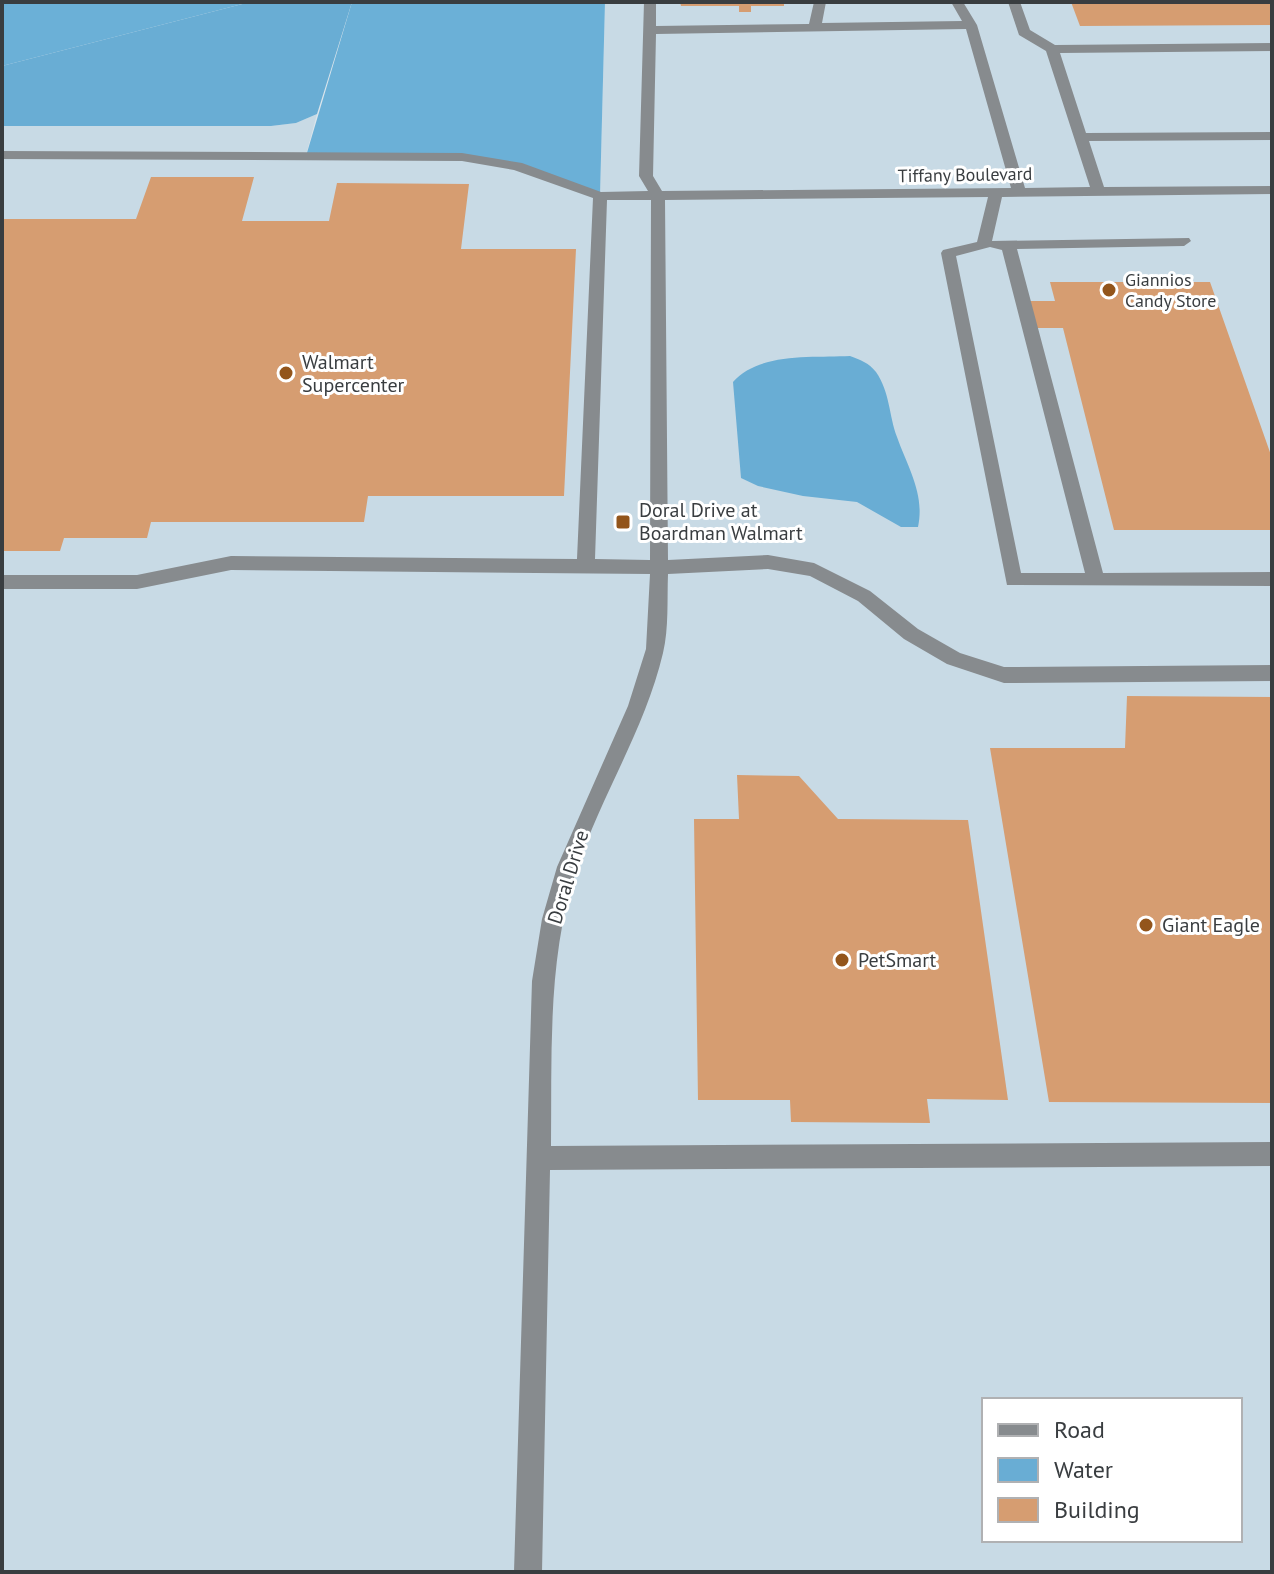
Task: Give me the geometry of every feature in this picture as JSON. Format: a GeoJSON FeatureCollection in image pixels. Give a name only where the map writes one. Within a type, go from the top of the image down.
{"type":"FeatureCollection","features":[{"type":"Feature","properties":{"kind":"street","name":"Doral Drive"},"geometry":{"type":"LineString","coordinates":[[528,1572],[543,981],[553,919],[576,844],[638,706],[655,649],[659,567],[658,196],[646,176],[650,2]]}},
{"type":"Feature","properties":{"kind":"street"},"geometry":{"type":"LineString","coordinates":[[815,27],[820,2]]}},
{"type":"Feature","properties":{"kind":"street"},"geometry":{"type":"LineString","coordinates":[[957,2],[971,25],[1019,192]]}},
{"type":"Feature","properties":{"kind":"street"},"geometry":{"type":"LineString","coordinates":[[1014,2],[1024,32],[1052,49],[1272,47]]}},
{"type":"Feature","properties":{"kind":"street"},"geometry":{"type":"LineString","coordinates":[[649,30],[971,25]]}},
{"type":"Feature","properties":{"kind":"street"},"geometry":{"type":"LineString","coordinates":[[1052,49],[1098,191]]}},
{"type":"Feature","properties":{"kind":"street"},"geometry":{"type":"LineString","coordinates":[[1081,137],[1272,136]]}},
{"type":"Feature","properties":{"kind":"street","name":"Tiffany Boulevard"},"geometry":{"type":"LineString","coordinates":[[2,155],[462,157],[517,166],[600,196],[1272,190]]}},
{"type":"Feature","properties":{"kind":"street"},"geometry":{"type":"LineString","coordinates":[[984,245],[996,193]]}},
{"type":"Feature","properties":{"kind":"street"},"geometry":{"type":"LineString","coordinates":[[586,565],[600,196]]}},
{"type":"Feature","properties":{"kind":"street"},"geometry":{"type":"LineString","coordinates":[[1184,241],[984,245],[948,253],[1013,580],[1272,579]]}},
{"type":"Feature","properties":{"kind":"street"},"geometry":{"type":"LineString","coordinates":[[1008,245],[1096,580]]}},
{"type":"Feature","properties":{"kind":"street"},"geometry":{"type":"LineString","coordinates":[[2,582],[137,582],[231,563],[659,567],[768,562],[814,570],[864,596],[911,634],[954,659],[1004,675],[1272,673]]}},
{"type":"Feature","properties":{"kind":"street"},"geometry":{"type":"LineString","coordinates":[[537,1158],[1272,1154]]}},
{"type":"Feature","properties":{"kind":"shaded area"},"geometry":{"type":"Polygon","coordinates":[[[2,2],[250,2],[2,66],[2,2]]]}},
{"type":"Feature","properties":{"kind":"shaded area"},"geometry":{"type":"Polygon","coordinates":[[[352,2],[605,2],[600,196],[548,177],[462,157],[306,156],[352,2]]]}},
{"type":"Feature","properties":{"kind":"shaded area"},"geometry":{"type":"Polygon","coordinates":[[[605,2],[1272,2],[1272,1572],[2,1572],[2,126],[271,126],[296,123],[317,114],[306,155],[462,157],[517,166],[600,196],[605,2]]]}},
{"type":"Feature","properties":{"kind":"water"},"geometry":{"type":"Polygon","coordinates":[[[250,2],[352,2],[317,114],[296,123],[271,126],[2,126],[2,66],[250,2]]]}},
{"type":"Feature","properties":{"kind":"water"},"geometry":{"type":"Polygon","coordinates":[[[850,356],[871,366],[884,388],[894,429],[917,492],[918,527],[901,527],[857,502],[803,496],[758,486],[741,478],[733,382],[744,372],[772,361],[850,356]]]}},
{"type":"Feature","properties":{"kind":"building"},"geometry":{"type":"Polygon","coordinates":[[[680,2],[784,2],[784,6],[751,6],[751,12],[739,12],[739,6],[681,6],[680,2]]]}},
{"type":"Feature","properties":{"kind":"building"},"geometry":{"type":"Polygon","coordinates":[[[1071,2],[1272,2],[1272,25],[1080,26],[1071,2]]]}},
{"type":"Feature","properties":{"kind":"building","name":"Walmart Supercenter"},"geometry":{"type":"Polygon","coordinates":[[[151,177],[254,177],[242,221],[329,221],[337,183],[469,184],[461,249],[576,249],[564,496],[368,496],[364,522],[151,522],[147,538],[64,538],[60,551],[2,551],[2,219],[136,219],[151,177]]]}},
{"type":"Feature","properties":{"kind":"building"},"geometry":{"type":"Polygon","coordinates":[[[1050,282],[1210,282],[1272,458],[1272,530],[1114,530],[1063,328],[1035,328],[1029,301],[1055,301],[1050,282]]]}},
{"type":"Feature","properties":{"kind":"building","name":"Giant Eagle"},"geometry":{"type":"Polygon","coordinates":[[[1127,696],[1272,697],[1272,1103],[1049,1102],[990,748],[1125,748],[1127,696]]]}},
{"type":"Feature","properties":{"kind":"building","name":"PetSmart"},"geometry":{"type":"Polygon","coordinates":[[[737,775],[799,776],[838,819],[968,820],[1008,1100],[927,1099],[930,1123],[791,1122],[790,1100],[698,1100],[694,819],[739,819],[737,775]]]}},
{"type":"Feature","properties":{"kind":"place","name":"Giannios Candy Store"},"geometry":{"type":"Point","coordinates":[1109,290]}},
{"type":"Feature","properties":{"kind":"place","name":"Walmart Supercenter"},"geometry":{"type":"Point","coordinates":[286,373]}},
{"type":"Feature","properties":{"kind":"place","name":"Doral Drive at Boardman Walmart"},"geometry":{"type":"Point","coordinates":[623,522]}},
{"type":"Feature","properties":{"kind":"place","name":"Giant Eagle"},"geometry":{"type":"Point","coordinates":[1146,925]}},
{"type":"Feature","properties":{"kind":"place","name":"PetSmart"},"geometry":{"type":"Point","coordinates":[842,960]}}]}
